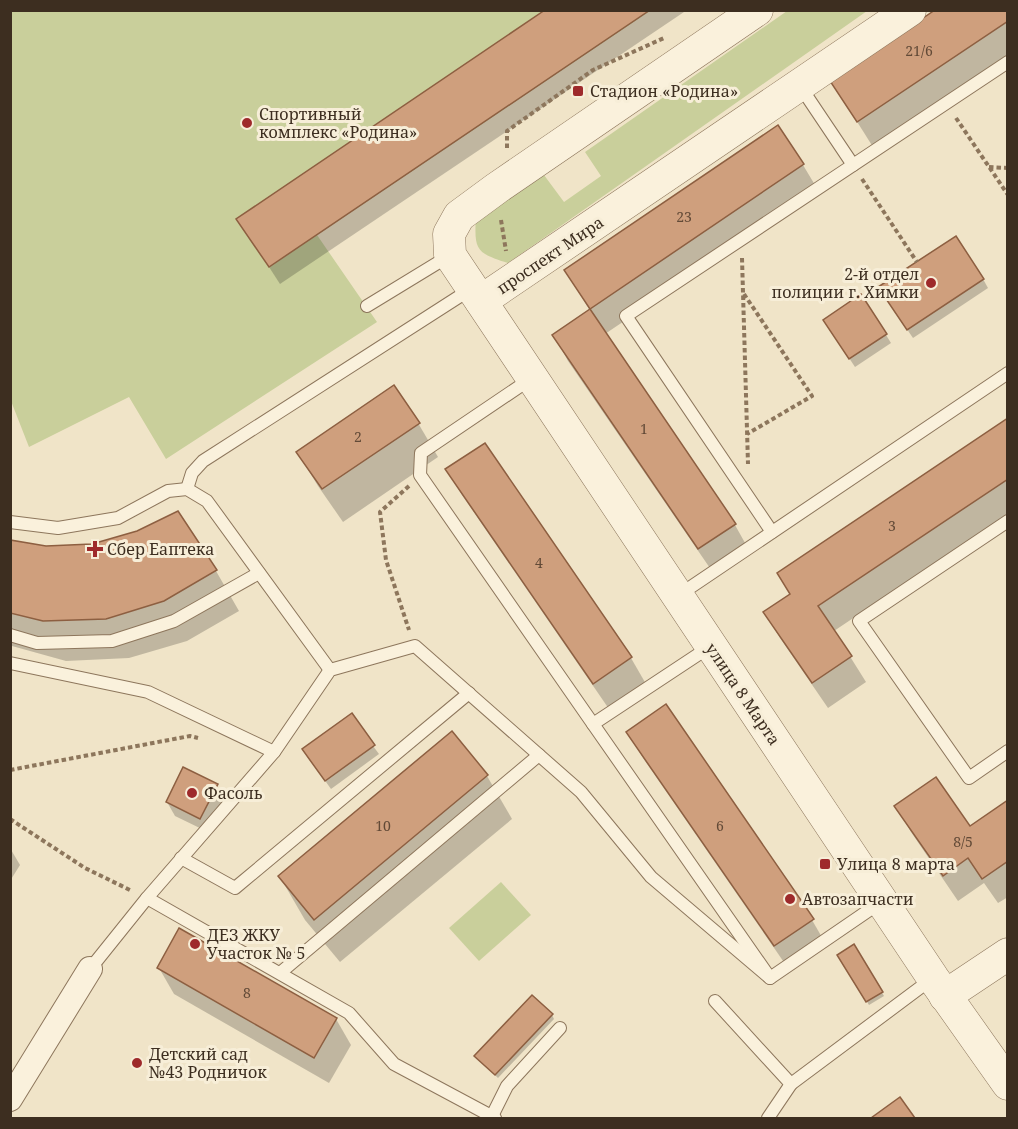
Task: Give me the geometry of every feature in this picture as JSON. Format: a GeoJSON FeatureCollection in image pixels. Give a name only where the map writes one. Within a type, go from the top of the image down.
{"type":"FeatureCollection","features":[{"type":"Feature","properties":{"kind":"street"},"geometry":{"type":"LineString","coordinates":[[450,255],[449,234],[459,216],[757,10]]}},
{"type":"Feature","properties":{"kind":"street","name":"проспект Мира"},"geometry":{"type":"LineString","coordinates":[[450,255],[477,295],[800,86],[910,10]]}},
{"type":"Feature","properties":{"kind":"street","name":"улица 8 Марта"},"geometry":{"type":"LineString","coordinates":[[477,295],[939,987],[1008,1084]]}},
{"type":"Feature","properties":{"kind":"street"},"geometry":{"type":"LineString","coordinates":[[939,987],[1008,954]]}},
{"type":"Feature","properties":{"kind":"street"},"geometry":{"type":"LineString","coordinates":[[10,1099],[90,969]]}},
{"type":"Feature","properties":{"kind":"lane"},"geometry":{"type":"LineString","coordinates":[[772,532],[626,316],[1008,62]]}},
{"type":"Feature","properties":{"kind":"lane"},"geometry":{"type":"LineString","coordinates":[[800,86],[853,165]]}},
{"type":"Feature","properties":{"kind":"lane"},"geometry":{"type":"LineString","coordinates":[[367,306],[450,255]]}},
{"type":"Feature","properties":{"kind":"lane"},"geometry":{"type":"LineString","coordinates":[[187,489],[192,473],[203,461],[477,295]]}},
{"type":"Feature","properties":{"kind":"lane"},"geometry":{"type":"LineString","coordinates":[[678,596],[1008,373]]}},
{"type":"Feature","properties":{"kind":"lane"},"geometry":{"type":"LineString","coordinates":[[533,378],[421,453],[420,475],[770,978]]}},
{"type":"Feature","properties":{"kind":"lane"},"geometry":{"type":"LineString","coordinates":[[10,522],[58,528],[118,518],[168,491],[187,489],[207,501],[330,670]]}},
{"type":"Feature","properties":{"kind":"lane"},"geometry":{"type":"LineString","coordinates":[[1008,521],[859,621],[969,778],[1008,751]]}},
{"type":"Feature","properties":{"kind":"lane"},"geometry":{"type":"LineString","coordinates":[[10,635],[38,643],[112,641],[174,621],[259,573]]}},
{"type":"Feature","properties":{"kind":"lane"},"geometry":{"type":"LineString","coordinates":[[90,969],[147,898],[274,752],[330,670],[415,646],[581,792],[651,877],[770,978]]}},
{"type":"Feature","properties":{"kind":"lane"},"geometry":{"type":"LineString","coordinates":[[593,724],[711,646]]}},
{"type":"Feature","properties":{"kind":"lane"},"geometry":{"type":"LineString","coordinates":[[10,663],[148,692],[274,752]]}},
{"type":"Feature","properties":{"kind":"lane"},"geometry":{"type":"LineString","coordinates":[[181,858],[235,888],[469,693]]}},
{"type":"Feature","properties":{"kind":"lane"},"geometry":{"type":"LineString","coordinates":[[280,973],[539,755]]}},
{"type":"Feature","properties":{"kind":"lane"},"geometry":{"type":"LineString","coordinates":[[147,898],[349,1013],[394,1064],[492,1118],[507,1086],[560,1028]]}},
{"type":"Feature","properties":{"kind":"lane"},"geometry":{"type":"LineString","coordinates":[[770,978],[882,902]]}},
{"type":"Feature","properties":{"kind":"lane"},"geometry":{"type":"LineString","coordinates":[[768,1119],[791,1084],[939,987]]}},
{"type":"Feature","properties":{"kind":"lane"},"geometry":{"type":"LineString","coordinates":[[715,1001],[791,1084]]}},
{"type":"Feature","properties":{"kind":"path"},"geometry":{"type":"LineString","coordinates":[[507,131],[593,70],[665,38]]}},
{"type":"Feature","properties":{"kind":"path"},"geometry":{"type":"LineString","coordinates":[[946,103],[1008,195]]}},
{"type":"Feature","properties":{"kind":"path"},"geometry":{"type":"LineString","coordinates":[[853,165],[917,262]]}},
{"type":"Feature","properties":{"kind":"path"},"geometry":{"type":"LineString","coordinates":[[989,167],[1008,168]]}},
{"type":"Feature","properties":{"kind":"path"},"geometry":{"type":"LineString","coordinates":[[500,212],[506,252]]}},
{"type":"Feature","properties":{"kind":"path"},"geometry":{"type":"LineString","coordinates":[[742,239],[749,498]]}},
{"type":"Feature","properties":{"kind":"path"},"geometry":{"type":"LineString","coordinates":[[743,294],[812,396],[747,434]]}},
{"type":"Feature","properties":{"kind":"path"},"geometry":{"type":"LineString","coordinates":[[415,646],[386,560],[380,512],[420,475]]}},
{"type":"Feature","properties":{"kind":"path"},"geometry":{"type":"LineString","coordinates":[[10,770],[190,736],[200,738]]}},
{"type":"Feature","properties":{"kind":"path"},"geometry":{"type":"LineString","coordinates":[[10,819],[85,868],[147,898]]}},
{"type":"Feature","properties":{"kind":"green space","name":"Спортивный комплекс «Родина»"},"geometry":{"type":"Polygon","coordinates":[[[11,11],[650,11],[317,235],[377,322],[166,459],[129,397],[29,447],[11,401],[11,11]]]}},
{"type":"Feature","properties":{"kind":"green space"},"geometry":{"type":"Polygon","coordinates":[[[787,11],[867,11],[508,263],[489,256],[479,249],[476,237],[476,217],[541,171],[564,202],[601,176],[585,152],[787,11]]]}},
{"type":"Feature","properties":{"kind":"green space"},"geometry":{"type":"Polygon","coordinates":[[[501,882],[531,915],[479,961],[449,928],[501,882]]]}},
{"type":"Feature","properties":{"kind":"building"},"geometry":{"type":"Polygon","coordinates":[[[545,10],[650,10],[269,267],[236,219],[545,10]]]}},
{"type":"Feature","properties":{"kind":"building"},"geometry":{"type":"Polygon","coordinates":[[[935,10],[1008,10],[1008,21],[857,122],[830,81],[935,10]]]}},
{"type":"Feature","properties":{"kind":"building"},"geometry":{"type":"Polygon","coordinates":[[[778,125],[804,164],[590,309],[564,270],[778,125]]]}},
{"type":"Feature","properties":{"kind":"building","name":"2-й отдел полиции г. Химки"},"geometry":{"type":"Polygon","coordinates":[[[956,236],[984,279],[907,330],[878,287],[956,236]]]}},
{"type":"Feature","properties":{"kind":"building"},"geometry":{"type":"Polygon","coordinates":[[[861,294],[887,334],[849,359],[823,320],[861,294]]]}},
{"type":"Feature","properties":{"kind":"building"},"geometry":{"type":"Polygon","coordinates":[[[590,309],[736,524],[698,549],[552,335],[590,309]]]}},
{"type":"Feature","properties":{"kind":"building"},"geometry":{"type":"Polygon","coordinates":[[[394,385],[420,423],[322,489],[296,452],[394,385]]]}},
{"type":"Feature","properties":{"kind":"building"},"geometry":{"type":"Polygon","coordinates":[[[1008,418],[1008,479],[818,606],[852,656],[812,683],[763,612],[790,594],[777,573],[1008,418]]]}},
{"type":"Feature","properties":{"kind":"building"},"geometry":{"type":"Polygon","coordinates":[[[485,443],[632,657],[593,684],[445,469],[485,443]]]}},
{"type":"Feature","properties":{"kind":"building"},"geometry":{"type":"Polygon","coordinates":[[[178,511],[217,570],[164,601],[106,619],[43,621],[10,613],[10,540],[46,546],[92,544],[137,531],[178,511]]]}},
{"type":"Feature","properties":{"kind":"building"},"geometry":{"type":"Polygon","coordinates":[[[666,704],[814,919],[774,946],[626,732],[666,704]]]}},
{"type":"Feature","properties":{"kind":"building"},"geometry":{"type":"Polygon","coordinates":[[[352,713],[375,745],[325,781],[302,749],[352,713]]]}},
{"type":"Feature","properties":{"kind":"building"},"geometry":{"type":"Polygon","coordinates":[[[452,731],[488,775],[314,920],[278,876],[452,731]]]}},
{"type":"Feature","properties":{"kind":"building","name":"Фасоль"},"geometry":{"type":"Polygon","coordinates":[[[183,767],[218,784],[200,819],[166,802],[183,767]]]}},
{"type":"Feature","properties":{"kind":"building"},"geometry":{"type":"Polygon","coordinates":[[[936,777],[970,826],[1008,800],[1008,861],[982,879],[968,858],[943,876],[894,806],[936,777]]]}},
{"type":"Feature","properties":{"kind":"building"},"geometry":{"type":"Polygon","coordinates":[[[179,928],[337,1018],[314,1058],[157,968],[179,928]]]}},
{"type":"Feature","properties":{"kind":"building"},"geometry":{"type":"Polygon","coordinates":[[[854,944],[883,992],[866,1002],[837,955],[854,944]]]}},
{"type":"Feature","properties":{"kind":"building"},"geometry":{"type":"Polygon","coordinates":[[[532,995],[553,1014],[495,1075],[474,1056],[532,995]]]}},
{"type":"Feature","properties":{"kind":"building"},"geometry":{"type":"Polygon","coordinates":[[[900,1097],[915,1118],[871,1118],[900,1097]]]}},
{"type":"Feature","properties":{"kind":"place","name":"Стадион «Родина»"},"geometry":{"type":"Point","coordinates":[578,91]}},
{"type":"Feature","properties":{"kind":"place","name":"Спортивный комплекс «Родина»"},"geometry":{"type":"Point","coordinates":[247,123]}},
{"type":"Feature","properties":{"kind":"place","name":"2-й отдел полиции г. Химки"},"geometry":{"type":"Point","coordinates":[931,283]}},
{"type":"Feature","properties":{"kind":"place","name":"Сбер Еаптека"},"geometry":{"type":"Point","coordinates":[95,549]}},
{"type":"Feature","properties":{"kind":"place","name":"Фасоль"},"geometry":{"type":"Point","coordinates":[192,793]}},
{"type":"Feature","properties":{"kind":"place","name":"Улица 8 марта"},"geometry":{"type":"Point","coordinates":[825,864]}},
{"type":"Feature","properties":{"kind":"place","name":"Автозапчасти"},"geometry":{"type":"Point","coordinates":[790,899]}},
{"type":"Feature","properties":{"kind":"place","name":"ДЕЗ ЖКУ Участок № 5"},"geometry":{"type":"Point","coordinates":[195,944]}},
{"type":"Feature","properties":{"kind":"place","name":"Детский сад №43 Родничок"},"geometry":{"type":"Point","coordinates":[137,1063]}}]}
